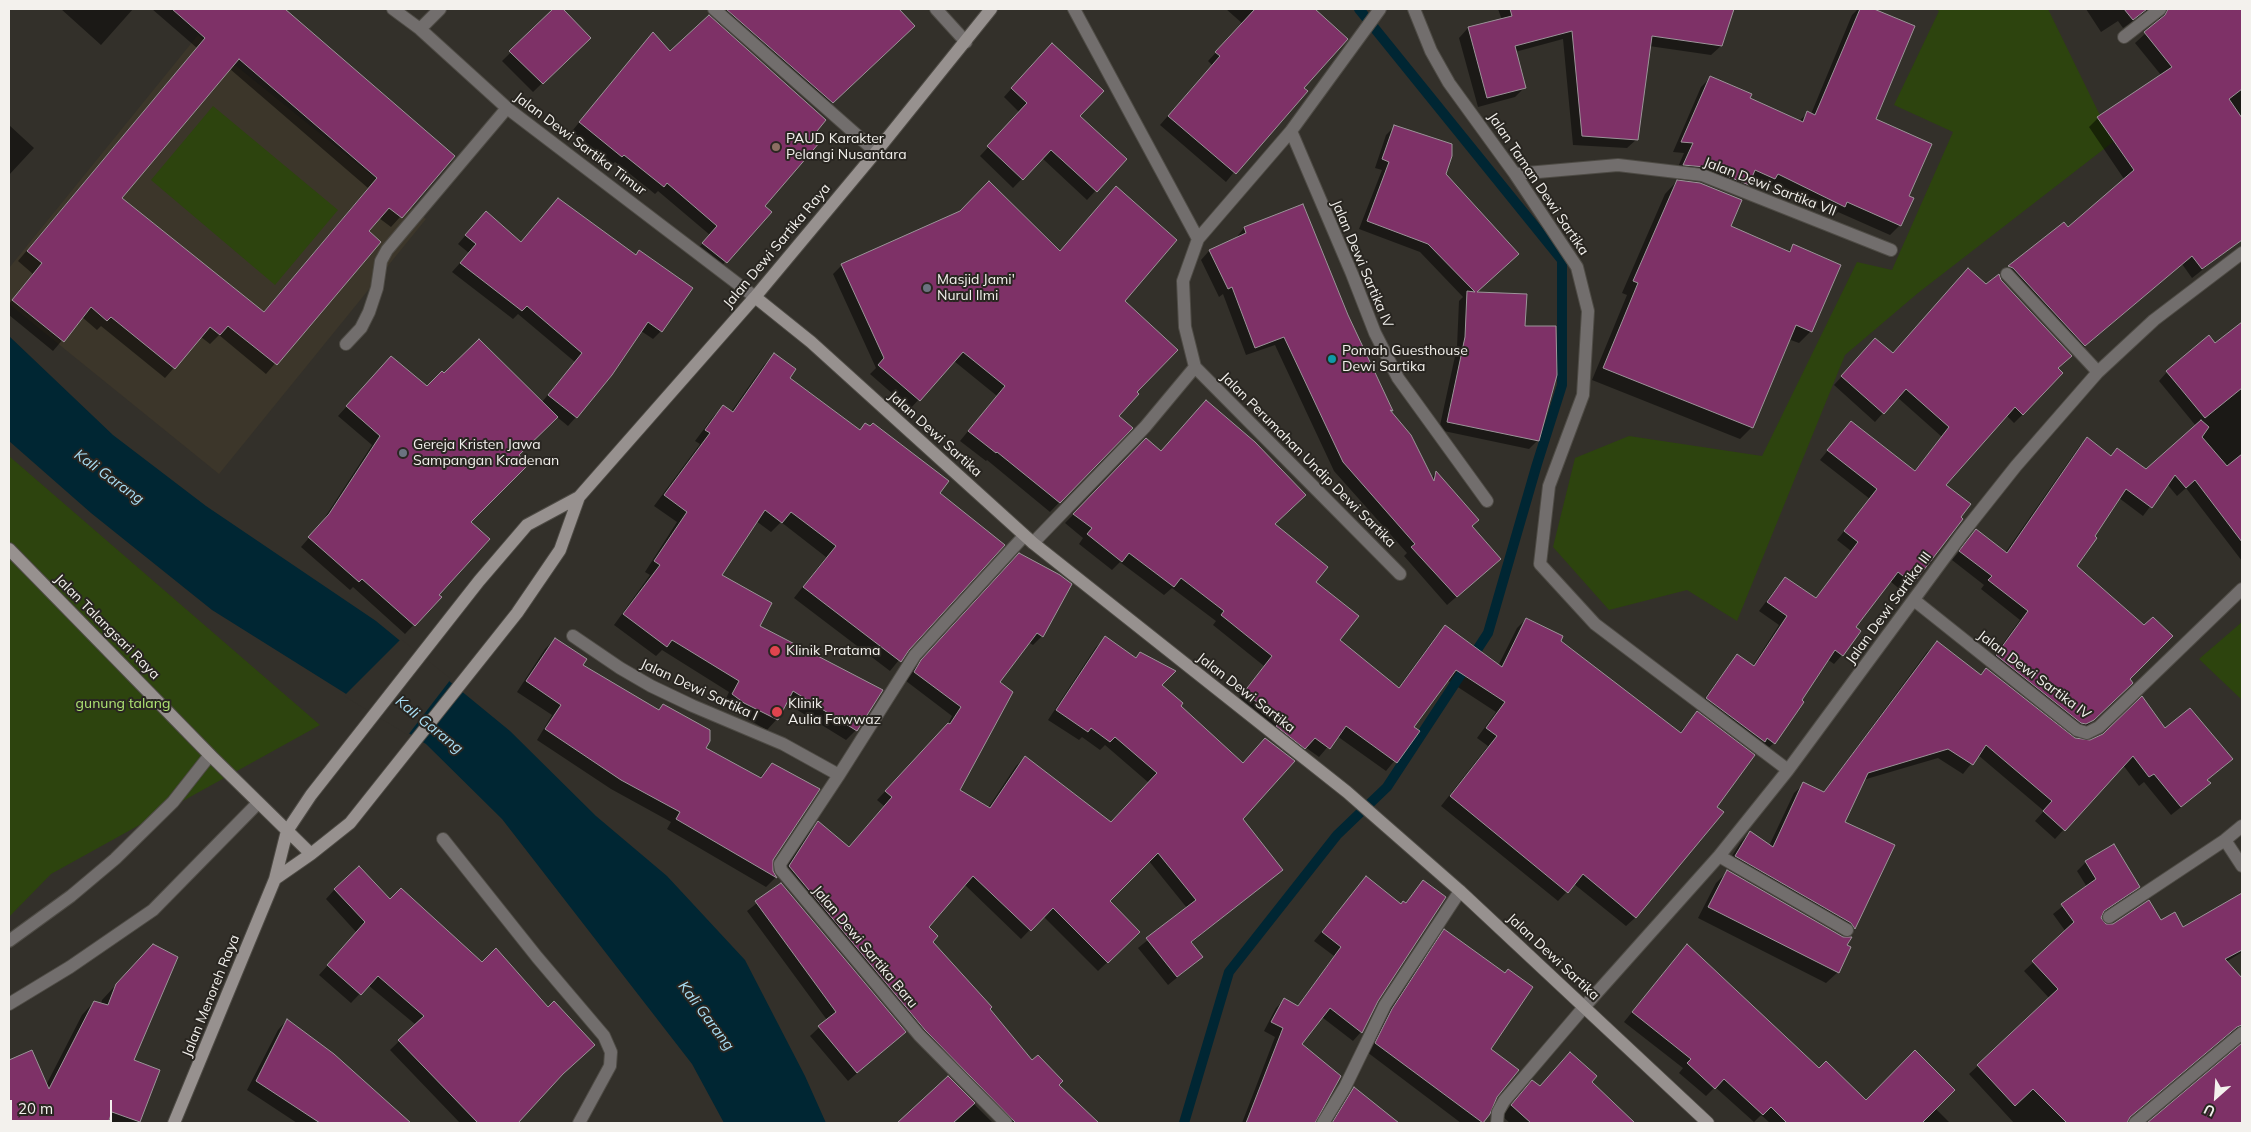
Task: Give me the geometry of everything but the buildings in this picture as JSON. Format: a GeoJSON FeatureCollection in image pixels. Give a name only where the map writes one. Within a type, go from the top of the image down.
{"type":"FeatureCollection","features":[{"type":"Feature","properties":{"kind":"main road","name":"Jalan Dewi Sartika Raya"},"geometry":{"type":"LineString","coordinates":[[311,795],[479,581],[527,525],[578,497],[755,297],[876,152],[991,9]]}},
{"type":"Feature","properties":{"kind":"main road","name":"Jalan Dewi Sartika"},"geometry":{"type":"LineString","coordinates":[[755,297],[811,342],[1028,539],[1346,792],[1419,857],[1460,890],[1708,1123]]}},
{"type":"Feature","properties":{"kind":"main road","name":"Jalan Dewi Sartika Raya"},"geometry":{"type":"LineString","coordinates":[[311,854],[350,823],[517,613],[560,550],[578,497]]}},
{"type":"Feature","properties":{"kind":"main road","name":"Jalan Talangsari Raya"},"geometry":{"type":"LineString","coordinates":[[9,549],[210,755],[311,854]]}},
{"type":"Feature","properties":{"kind":"main road","name":"Jalan Menoreh Raya"},"geometry":{"type":"LineString","coordinates":[[174,1123],[274,879],[286,831],[311,795]]}},
{"type":"Feature","properties":{"kind":"main road"},"geometry":{"type":"LineString","coordinates":[[274,879],[311,854]]}},
{"type":"Feature","properties":{"kind":"street","name":"Jalan Dewi Sartika Timur"},"geometry":{"type":"LineString","coordinates":[[393,9],[420,29],[507,108],[755,297]]}},
{"type":"Feature","properties":{"kind":"street"},"geometry":{"type":"LineString","coordinates":[[420,29],[440,9]]}},
{"type":"Feature","properties":{"kind":"street"},"geometry":{"type":"LineString","coordinates":[[714,9],[876,152]]}},
{"type":"Feature","properties":{"kind":"street"},"geometry":{"type":"LineString","coordinates":[[936,9],[966,42]]}},
{"type":"Feature","properties":{"kind":"street"},"geometry":{"type":"LineString","coordinates":[[1074,9],[1198,239]]}},
{"type":"Feature","properties":{"kind":"street","name":"Jalan Taman Dewi Sartika"},"geometry":{"type":"LineString","coordinates":[[1414,9],[1431,51],[1449,83],[1515,174],[1577,267],[1588,311],[1583,395],[1549,486],[1540,564],[1595,624],[1788,770]]}},
{"type":"Feature","properties":{"kind":"street"},"geometry":{"type":"LineString","coordinates":[[2124,37],[2160,9]]}},
{"type":"Feature","properties":{"kind":"street"},"geometry":{"type":"LineString","coordinates":[[839,775],[915,655],[1028,539],[1145,427],[1195,367],[1185,327],[1183,281],[1198,239],[1291,131],[1377,12]]}},
{"type":"Feature","properties":{"kind":"street"},"geometry":{"type":"LineString","coordinates":[[346,344],[361,328],[369,312],[377,288],[380,261],[387,250],[507,108]]}},
{"type":"Feature","properties":{"kind":"street","name":"Jalan Dewi Sartika IV"},"geometry":{"type":"LineString","coordinates":[[1291,131],[1375,333],[1398,378],[1487,501]]}},
{"type":"Feature","properties":{"kind":"street","name":"Jalan Dewi Sartika VII"},"geometry":{"type":"LineString","coordinates":[[1515,174],[1618,165],[1702,175],[1892,250]]}},
{"type":"Feature","properties":{"kind":"street","name":"Jalan Dewi Sartika III"},"geometry":{"type":"LineString","coordinates":[[1497,1123],[1498,1112],[1504,1101],[1718,856],[1788,770],[1962,534],[2010,473],[2098,372],[2154,320],[2242,253]]}},
{"type":"Feature","properties":{"kind":"street"},"geometry":{"type":"LineString","coordinates":[[2007,274],[2098,372]]}},
{"type":"Feature","properties":{"kind":"street","name":"Jalan Perumahan Undip Dewi Sartika"},"geometry":{"type":"LineString","coordinates":[[1195,367],[1400,574]]}},
{"type":"Feature","properties":{"kind":"street","name":"Jalan Dewi Sartika IV"},"geometry":{"type":"LineString","coordinates":[[1914,600],[2076,730],[2087,733],[2099,727],[2242,589]]}},
{"type":"Feature","properties":{"kind":"street","name":"Jalan Dewi Sartika I"},"geometry":{"type":"LineString","coordinates":[[574,636],[620,668],[651,686],[783,744],[839,775]]}},
{"type":"Feature","properties":{"kind":"street"},"geometry":{"type":"LineString","coordinates":[[9,940],[71,896],[115,860],[173,802],[210,755]]}},
{"type":"Feature","properties":{"kind":"street","name":"Jalan Dewi Sartika Baru"},"geometry":{"type":"LineString","coordinates":[[839,775],[782,858],[781,870],[919,1035],[1006,1123]]}},
{"type":"Feature","properties":{"kind":"street"},"geometry":{"type":"LineString","coordinates":[[9,1004],[70,966],[153,910],[258,803]]}},
{"type":"Feature","properties":{"kind":"street"},"geometry":{"type":"LineString","coordinates":[[2109,918],[2242,826]]}},
{"type":"Feature","properties":{"kind":"street"},"geometry":{"type":"LineString","coordinates":[[444,839],[537,957],[604,1036],[611,1052],[610,1066],[580,1123]]}},
{"type":"Feature","properties":{"kind":"street"},"geometry":{"type":"LineString","coordinates":[[2224,840],[2242,866]]}},
{"type":"Feature","properties":{"kind":"street"},"geometry":{"type":"LineString","coordinates":[[1718,856],[1847,930]]}},
{"type":"Feature","properties":{"kind":"street"},"geometry":{"type":"LineString","coordinates":[[1323,1123],[1345,1087],[1385,1005],[1460,890]]}},
{"type":"Feature","properties":{"kind":"street"},"geometry":{"type":"LineString","coordinates":[[2135,1123],[2242,1033]]}},
{"type":"Feature","properties":{"kind":"shaded area"},"geometry":{"type":"Polygon","coordinates":[[[198,35],[426,219],[219,474],[9,304],[9,268],[198,35]]]}},
{"type":"Feature","properties":{"kind":"green space"},"geometry":{"type":"Polygon","coordinates":[[[1935,9],[2048,9],[2113,142],[1918,293],[1845,355],[1737,621],[1687,590],[1609,610],[1553,547],[1575,458],[1629,436],[1762,456],[1857,262],[1892,270],[1953,132],[1894,105],[1939,11],[1935,9]]]}},
{"type":"Feature","properties":{"kind":"green space"},"geometry":{"type":"Polygon","coordinates":[[[213,106],[338,210],[275,285],[151,180],[213,106]]]}},
{"type":"Feature","properties":{"kind":"green space","name":"gunung talang"},"geometry":{"type":"Polygon","coordinates":[[[9,456],[320,725],[51,874],[9,917],[9,456]]]}},
{"type":"Feature","properties":{"kind":"green space"},"geometry":{"type":"Polygon","coordinates":[[[2242,622],[2242,700],[2199,659],[2242,622]]]}},
{"type":"Feature","properties":{"kind":"water","name":"Kali Garang"},"geometry":{"type":"Polygon","coordinates":[[[9,336],[113,435],[206,506],[376,621],[510,731],[596,816],[667,876],[745,960],[805,1076],[826,1123],[724,1123],[692,1064],[502,819],[426,744],[212,610],[91,513],[9,441],[9,336]]]}},
{"type":"Feature","properties":{"kind":"pier"},"geometry":{"type":"Polygon","coordinates":[[[401,639],[451,679],[408,735],[344,696],[401,639]]]}},
{"type":"Feature","properties":{"kind":"waterway"},"geometry":{"type":"LineString","coordinates":[[1184,1123],[1229,972],[1337,835],[1387,787],[1488,633],[1562,385],[1562,260],[1359,9]]}},
{"type":"Feature","properties":{"kind":"place","name":"PAUD Karakter Pelangi Nusantara"},"geometry":{"type":"Point","coordinates":[776,147]}},
{"type":"Feature","properties":{"kind":"place","name":"Masjid Jami' Nurul Ilmi"},"geometry":{"type":"Point","coordinates":[927,288]}},
{"type":"Feature","properties":{"kind":"place","name":"Pomah Guesthouse Dewi Sartika"},"geometry":{"type":"Point","coordinates":[1332,359]}},
{"type":"Feature","properties":{"kind":"place","name":"Gereja Kristen Jawa Sampangan Kradenan"},"geometry":{"type":"Point","coordinates":[403,453]}},
{"type":"Feature","properties":{"kind":"place","name":"Klinik Pratama"},"geometry":{"type":"Point","coordinates":[775,651]}},
{"type":"Feature","properties":{"kind":"place","name":"Klinik Aulia Fawwaz"},"geometry":{"type":"Point","coordinates":[777,712]}}]}
